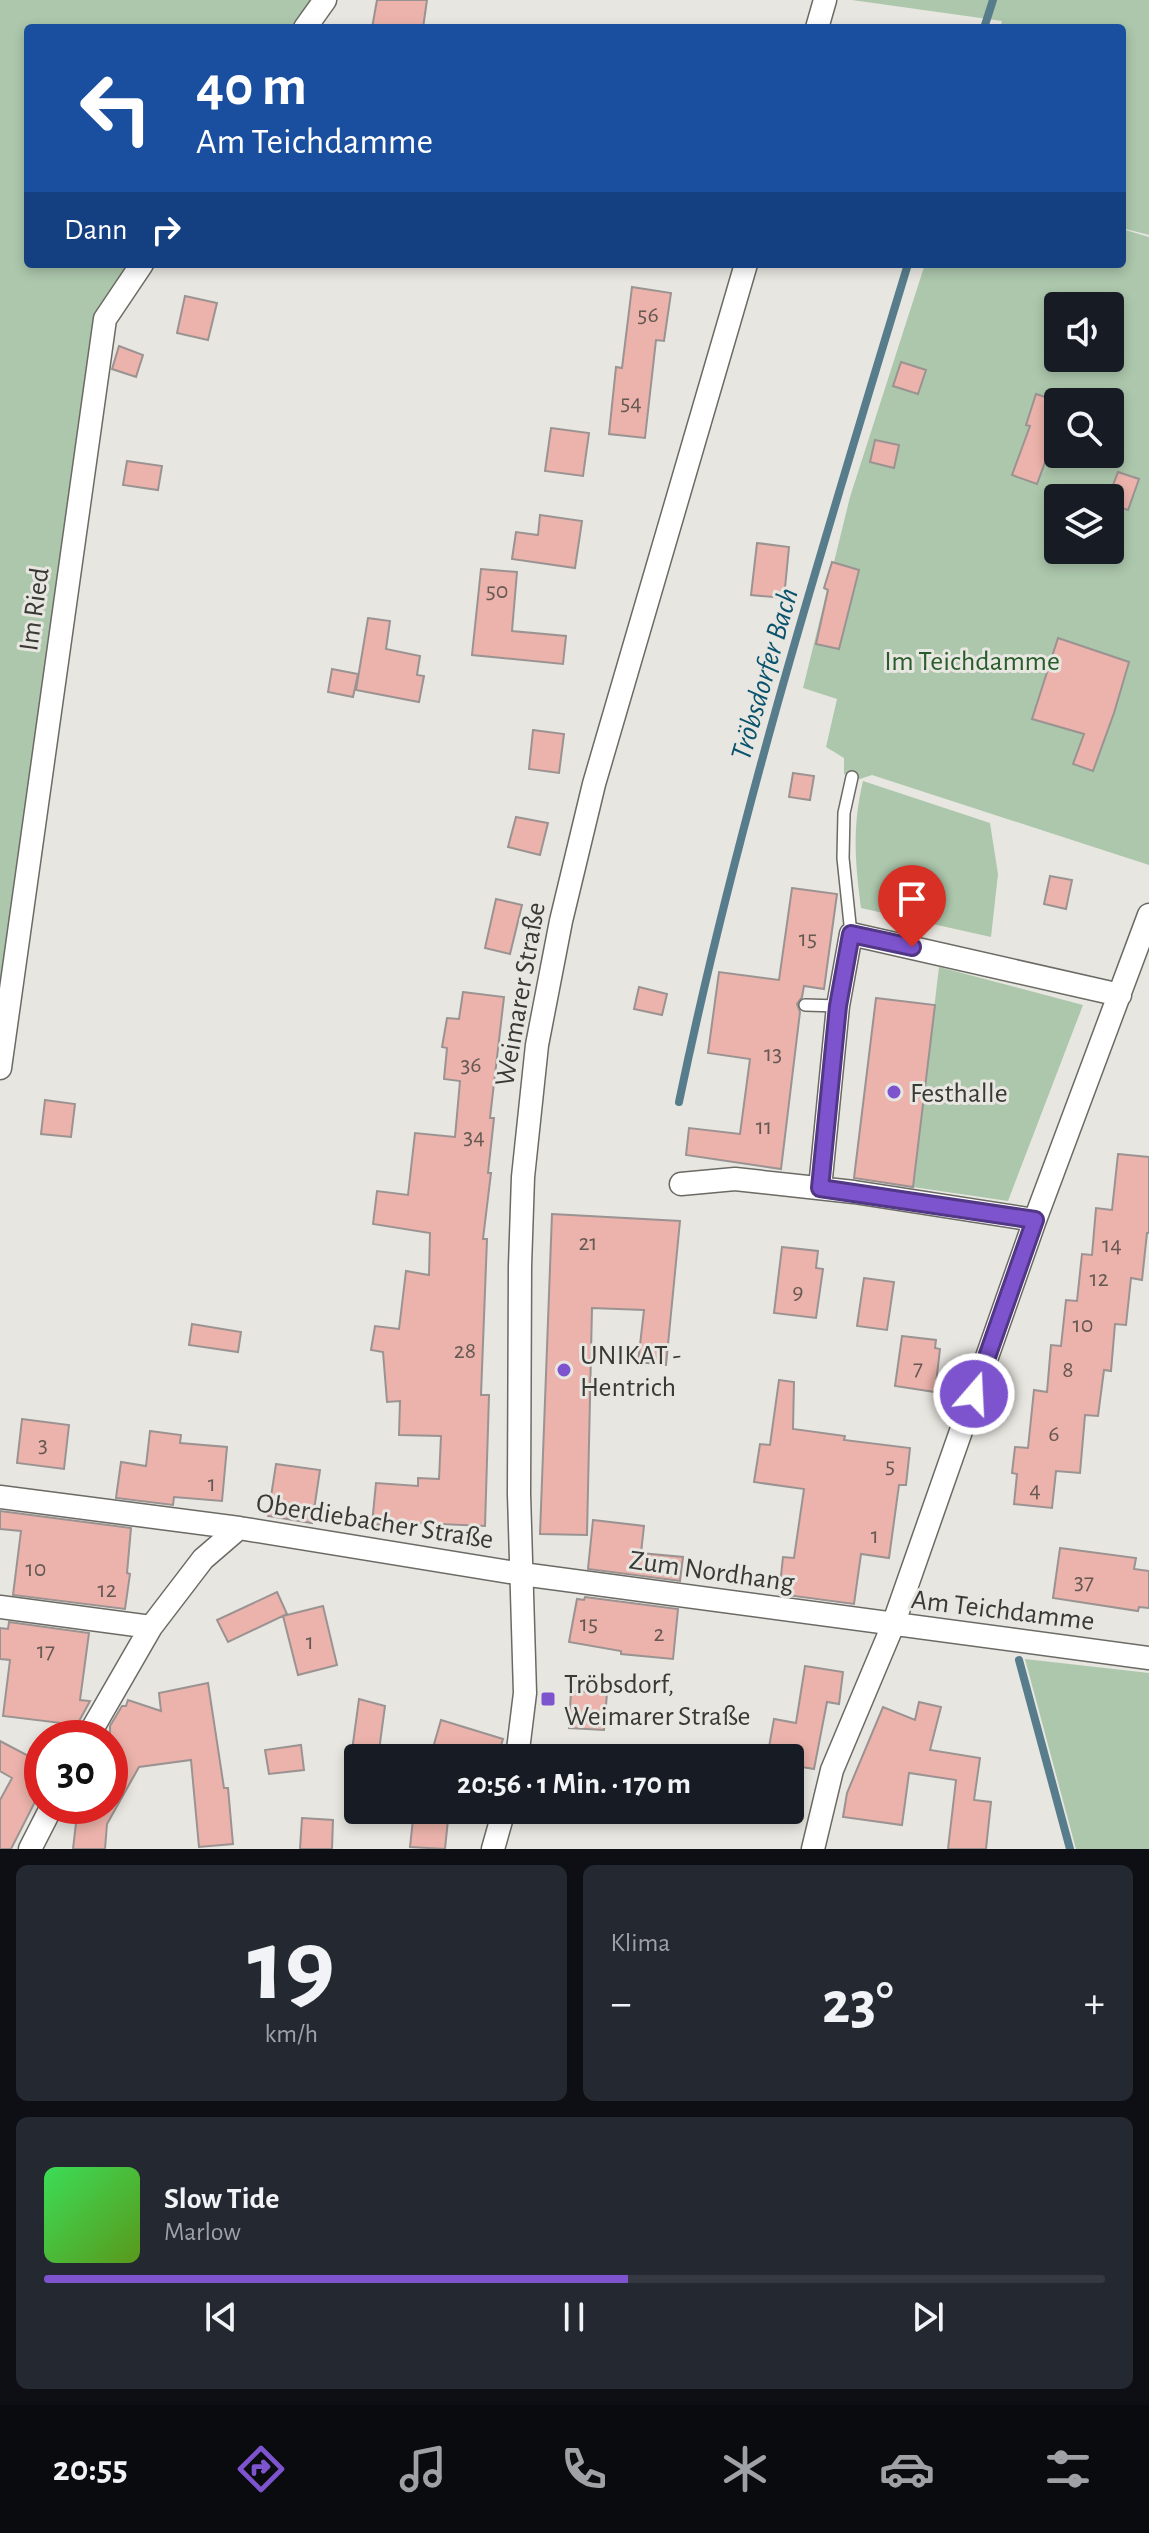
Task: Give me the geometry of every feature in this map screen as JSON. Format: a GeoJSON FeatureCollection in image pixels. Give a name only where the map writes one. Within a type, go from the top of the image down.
{"type":"FeatureCollection","features":[{"type":"Feature","properties":{"kind":"street"},"geometry":{"type":"LineString","coordinates":[[308,24],[325,0]]}},
{"type":"Feature","properties":{"kind":"street"},"geometry":{"type":"LineString","coordinates":[[818,24],[825,0]]}},
{"type":"Feature","properties":{"kind":"street","name":"Im Ried"},"geometry":{"type":"LineString","coordinates":[[0,1068],[105,319],[139,268]]}},
{"type":"Feature","properties":{"kind":"street","name":"Weimarer Straße"},"geometry":{"type":"LineString","coordinates":[[519,1744],[525,1693],[519,1494],[520,1266],[523,1177],[537,1045],[561,921],[594,784],[745,268]]}},
{"type":"Feature","properties":{"kind":"street","name":"Am Teichdamme"},"geometry":{"type":"LineString","coordinates":[[1149,915],[1140,960],[1120,995],[1035,1220],[893,1625],[1149,1658]]}},
{"type":"Feature","properties":{"kind":"street"},"geometry":{"type":"LineString","coordinates":[[820,1188],[838,1006],[851,934],[1120,995]]}},
{"type":"Feature","properties":{"kind":"street"},"geometry":{"type":"LineString","coordinates":[[681,1184],[735,1179],[820,1188],[1035,1220]]}},
{"type":"Feature","properties":{"kind":"street"},"geometry":{"type":"LineString","coordinates":[[0,1497],[239,1528]]}},
{"type":"Feature","properties":{"kind":"street","name":"Oberdiebacher Straße"},"geometry":{"type":"LineString","coordinates":[[97,1720],[151,1627],[203,1559],[239,1528],[522,1574]]}},
{"type":"Feature","properties":{"kind":"street","name":"Zum Nordhang"},"geometry":{"type":"LineString","coordinates":[[522,1574],[893,1625]]}},
{"type":"Feature","properties":{"kind":"street"},"geometry":{"type":"LineString","coordinates":[[0,1607],[151,1627]]}},
{"type":"Feature","properties":{"kind":"street"},"geometry":{"type":"LineString","coordinates":[[813,1849],[832,1770],[893,1625]]}},
{"type":"Feature","properties":{"kind":"street"},"geometry":{"type":"LineString","coordinates":[[30,1849],[43,1824]]}},
{"type":"Feature","properties":{"kind":"street"},"geometry":{"type":"LineString","coordinates":[[493,1849],[500,1824]]}},
{"type":"Feature","properties":{"kind":"lane"},"geometry":{"type":"LineString","coordinates":[[851,934],[843,858],[844,813],[852,777]]}},
{"type":"Feature","properties":{"kind":"lane"},"geometry":{"type":"LineString","coordinates":[[805,1005],[838,1006]]}},
{"type":"Feature","properties":{"kind":"green space"},"geometry":{"type":"Polygon","coordinates":[[[0,0],[318,0],[302,24],[24,24],[24,268],[133,268],[100,316],[0,1038],[0,0]]]}},
{"type":"Feature","properties":{"kind":"green space"},"geometry":{"type":"Polygon","coordinates":[[[852,0],[1149,0],[1149,235],[1126,229],[1126,24],[1001,24],[1002,21],[852,0]]]}},
{"type":"Feature","properties":{"kind":"green space","name":"Im Teichdamme"},"geometry":{"type":"Polygon","coordinates":[[[1126,230],[1149,237],[1149,865],[872,775],[860,779],[844,774],[844,758],[826,747],[837,699],[803,688],[850,497],[924,268],[1126,268],[1126,230]]]}},
{"type":"Feature","properties":{"kind":"green space"},"geometry":{"type":"Polygon","coordinates":[[[863,781],[990,823],[998,874],[991,937],[861,908],[856,844],[863,781]]]}},
{"type":"Feature","properties":{"kind":"green space"},"geometry":{"type":"Polygon","coordinates":[[[939,967],[1083,1005],[1008,1201],[913,1187],[939,967]]]}},
{"type":"Feature","properties":{"kind":"green space"},"geometry":{"type":"Polygon","coordinates":[[[1025,1659],[1149,1673],[1149,1849],[1076,1849],[1025,1659]]]}},
{"type":"Feature","properties":{"kind":"building"},"geometry":{"type":"Polygon","coordinates":[[[377,0],[427,0],[424,24],[373,24],[377,0]]]}},
{"type":"Feature","properties":{"kind":"building"},"geometry":{"type":"Polygon","coordinates":[[[632,287],[671,293],[664,341],[656,340],[645,438],[609,434],[616,367],[622,368],[632,287]]]}},
{"type":"Feature","properties":{"kind":"building"},"geometry":{"type":"Polygon","coordinates":[[[185,296],[217,303],[208,340],[177,333],[185,296]]]}},
{"type":"Feature","properties":{"kind":"building"},"geometry":{"type":"Polygon","coordinates":[[[119,346],[143,355],[136,377],[112,369],[119,346]]]}},
{"type":"Feature","properties":{"kind":"building"},"geometry":{"type":"Polygon","coordinates":[[[901,362],[926,370],[918,394],[893,386],[901,362]]]}},
{"type":"Feature","properties":{"kind":"building"},"geometry":{"type":"Polygon","coordinates":[[[1036,394],[1044,397],[1044,465],[1037,484],[1012,475],[1030,426],[1026,425],[1036,394]]]}},
{"type":"Feature","properties":{"kind":"building"},"geometry":{"type":"Polygon","coordinates":[[[551,428],[589,433],[583,476],[545,471],[551,428]]]}},
{"type":"Feature","properties":{"kind":"building"},"geometry":{"type":"Polygon","coordinates":[[[875,440],[899,445],[894,468],[870,462],[875,440]]]}},
{"type":"Feature","properties":{"kind":"building"},"geometry":{"type":"Polygon","coordinates":[[[127,461],[162,466],[158,490],[123,485],[127,461]]]}},
{"type":"Feature","properties":{"kind":"building"},"geometry":{"type":"Polygon","coordinates":[[[1118,472],[1139,479],[1128,510],[1124,509],[1124,484],[1113,484],[1118,472]]]}},
{"type":"Feature","properties":{"kind":"building"},"geometry":{"type":"Polygon","coordinates":[[[540,515],[582,521],[575,568],[512,559],[516,532],[538,535],[540,515]]]}},
{"type":"Feature","properties":{"kind":"building"},"geometry":{"type":"Polygon","coordinates":[[[757,543],[789,547],[784,598],[751,595],[757,543]]]}},
{"type":"Feature","properties":{"kind":"building"},"geometry":{"type":"Polygon","coordinates":[[[832,562],[859,570],[839,649],[816,644],[828,590],[824,588],[832,562]]]}},
{"type":"Feature","properties":{"kind":"building"},"geometry":{"type":"Polygon","coordinates":[[[481,569],[517,572],[512,631],[566,636],[563,664],[472,655],[481,569]]]}},
{"type":"Feature","properties":{"kind":"building"},"geometry":{"type":"Polygon","coordinates":[[[368,618],[390,621],[386,649],[420,656],[417,675],[424,676],[419,702],[356,690],[368,618]]]}},
{"type":"Feature","properties":{"kind":"building"},"geometry":{"type":"Polygon","coordinates":[[[1058,638],[1129,662],[1093,771],[1073,764],[1084,734],[1032,719],[1058,638]]]}},
{"type":"Feature","properties":{"kind":"building"},"geometry":{"type":"Polygon","coordinates":[[[332,669],[358,674],[353,697],[328,692],[332,669]]]}},
{"type":"Feature","properties":{"kind":"building"},"geometry":{"type":"Polygon","coordinates":[[[533,730],[564,734],[559,773],[529,769],[533,730]]]}},
{"type":"Feature","properties":{"kind":"building"},"geometry":{"type":"Polygon","coordinates":[[[793,773],[814,776],[810,800],[789,797],[793,773]]]}},
{"type":"Feature","properties":{"kind":"building"},"geometry":{"type":"Polygon","coordinates":[[[516,817],[548,823],[540,855],[508,847],[516,817]]]}},
{"type":"Feature","properties":{"kind":"building"},"geometry":{"type":"Polygon","coordinates":[[[1050,876],[1072,880],[1066,909],[1044,904],[1050,876]]]}},
{"type":"Feature","properties":{"kind":"building"},"geometry":{"type":"Polygon","coordinates":[[[792,888],[837,894],[824,989],[804,986],[797,1004],[800,1012],[781,1169],[686,1155],[689,1128],[740,1134],[750,1059],[708,1053],[719,972],[779,980],[792,888]]]}},
{"type":"Feature","properties":{"kind":"building"},"geometry":{"type":"Polygon","coordinates":[[[496,899],[522,905],[510,954],[485,948],[496,899]]]}},
{"type":"Feature","properties":{"kind":"building"},"geometry":{"type":"Polygon","coordinates":[[[639,987],[667,994],[662,1015],[634,1009],[639,987]]]}},
{"type":"Feature","properties":{"kind":"building"},"geometry":{"type":"Polygon","coordinates":[[[463,992],[504,997],[490,1118],[494,1118],[488,1173],[491,1173],[483,1239],[487,1239],[481,1395],[489,1395],[485,1526],[372,1524],[376,1483],[418,1486],[418,1478],[439,1479],[441,1436],[399,1435],[400,1401],[387,1402],[383,1352],[371,1350],[375,1326],[399,1329],[406,1271],[429,1275],[430,1233],[373,1224],[377,1191],[408,1195],[415,1133],[455,1137],[460,1081],[444,1079],[447,1048],[442,1047],[447,1018],[459,1019],[463,992]]]}},
{"type":"Feature","properties":{"kind":"building","name":"Festhalle"},"geometry":{"type":"Polygon","coordinates":[[[876,998],[935,1005],[913,1187],[854,1178],[876,998]]]}},
{"type":"Feature","properties":{"kind":"building"},"geometry":{"type":"Polygon","coordinates":[[[45,1100],[75,1104],[71,1137],[41,1134],[45,1100]]]}},
{"type":"Feature","properties":{"kind":"building"},"geometry":{"type":"Polygon","coordinates":[[[1118,1154],[1149,1157],[1149,1233],[1142,1280],[1131,1278],[1126,1325],[1115,1324],[1111,1371],[1104,1370],[1098,1416],[1085,1415],[1080,1473],[1056,1471],[1052,1508],[1014,1504],[1017,1474],[1012,1473],[1015,1447],[1028,1448],[1034,1390],[1047,1392],[1051,1345],[1061,1346],[1066,1300],[1077,1301],[1082,1254],[1092,1255],[1096,1208],[1112,1210],[1118,1154]]]}},
{"type":"Feature","properties":{"kind":"building"},"geometry":{"type":"Polygon","coordinates":[[[552,1214],[680,1221],[666,1365],[638,1362],[644,1310],[592,1308],[587,1535],[540,1534],[552,1214]]]}},
{"type":"Feature","properties":{"kind":"building"},"geometry":{"type":"Polygon","coordinates":[[[782,1247],[818,1251],[816,1268],[823,1269],[816,1318],[774,1313],[782,1247]]]}},
{"type":"Feature","properties":{"kind":"building"},"geometry":{"type":"Polygon","coordinates":[[[864,1278],[894,1282],[887,1330],[857,1326],[864,1278]]]}},
{"type":"Feature","properties":{"kind":"building"},"geometry":{"type":"Polygon","coordinates":[[[192,1324],[241,1332],[238,1352],[189,1345],[192,1324]]]}},
{"type":"Feature","properties":{"kind":"building"},"geometry":{"type":"Polygon","coordinates":[[[902,1336],[936,1340],[935,1348],[940,1349],[935,1392],[895,1386],[902,1336]]]}},
{"type":"Feature","properties":{"kind":"building"},"geometry":{"type":"Polygon","coordinates":[[[779,1380],[794,1382],[793,1429],[845,1436],[844,1440],[910,1448],[906,1485],[899,1485],[889,1558],[861,1554],[854,1604],[779,1594],[783,1557],[794,1558],[804,1489],[754,1482],[760,1444],[770,1445],[779,1380]]]}},
{"type":"Feature","properties":{"kind":"building"},"geometry":{"type":"Polygon","coordinates":[[[22,1419],[69,1425],[64,1469],[17,1463],[22,1419]]]}},
{"type":"Feature","properties":{"kind":"building"},"geometry":{"type":"Polygon","coordinates":[[[150,1431],[181,1435],[180,1443],[227,1447],[222,1501],[174,1497],[173,1505],[116,1498],[121,1462],[146,1466],[150,1431]]]}},
{"type":"Feature","properties":{"kind":"building"},"geometry":{"type":"Polygon","coordinates":[[[276,1464],[320,1470],[312,1523],[268,1516],[276,1464]]]}},
{"type":"Feature","properties":{"kind":"building"},"geometry":{"type":"Polygon","coordinates":[[[0,1511],[131,1528],[127,1573],[130,1574],[125,1609],[13,1595],[21,1531],[0,1529],[0,1511]]]}},
{"type":"Feature","properties":{"kind":"building"},"geometry":{"type":"Polygon","coordinates":[[[593,1520],[644,1526],[641,1553],[683,1557],[680,1581],[588,1569],[593,1520]]]}},
{"type":"Feature","properties":{"kind":"building"},"geometry":{"type":"Polygon","coordinates":[[[1060,1548],[1136,1558],[1134,1569],[1149,1571],[1149,1608],[1139,1607],[1138,1611],[1053,1598],[1060,1548]]]}},
{"type":"Feature","properties":{"kind":"building"},"geometry":{"type":"Polygon","coordinates":[[[277,1592],[287,1614],[228,1642],[217,1620],[277,1592]]]}},
{"type":"Feature","properties":{"kind":"building"},"geometry":{"type":"Polygon","coordinates":[[[585,1597],[678,1609],[673,1659],[621,1654],[621,1651],[569,1642],[577,1599],[584,1600],[585,1597]]]}},
{"type":"Feature","properties":{"kind":"building"},"geometry":{"type":"Polygon","coordinates":[[[323,1606],[337,1665],[298,1675],[283,1616],[323,1606]]]}},
{"type":"Feature","properties":{"kind":"building"},"geometry":{"type":"Polygon","coordinates":[[[9,1622],[89,1633],[80,1700],[90,1701],[80,1720],[3,1716],[10,1660],[0,1659],[0,1628],[8,1629],[9,1622]]]}},
{"type":"Feature","properties":{"kind":"building"},"geometry":{"type":"Polygon","coordinates":[[[805,1666],[843,1672],[839,1704],[827,1702],[814,1769],[804,1767],[804,1744],[770,1744],[774,1719],[796,1723],[805,1666]]]}},
{"type":"Feature","properties":{"kind":"building"},"geometry":{"type":"Polygon","coordinates":[[[208,1683],[224,1788],[228,1788],[233,1844],[199,1847],[191,1760],[139,1767],[128,1787],[128,1720],[114,1720],[128,1700],[161,1711],[159,1693],[208,1683]]]}},
{"type":"Feature","properties":{"kind":"building"},"geometry":{"type":"Polygon","coordinates":[[[571,1691],[607,1693],[604,1730],[569,1728],[571,1691]]]}},
{"type":"Feature","properties":{"kind":"building"},"geometry":{"type":"Polygon","coordinates":[[[359,1699],[385,1706],[380,1744],[353,1744],[359,1699]]]}},
{"type":"Feature","properties":{"kind":"building"},"geometry":{"type":"Polygon","coordinates":[[[919,1702],[941,1707],[930,1750],[980,1758],[974,1800],[991,1802],[986,1849],[948,1849],[956,1780],[909,1773],[902,1825],[843,1817],[847,1793],[883,1707],[915,1720],[919,1702]]]}},
{"type":"Feature","properties":{"kind":"building"},"geometry":{"type":"Polygon","coordinates":[[[441,1720],[503,1739],[501,1744],[434,1744],[441,1720]]]}},
{"type":"Feature","properties":{"kind":"building"},"geometry":{"type":"Polygon","coordinates":[[[0,1741],[24,1754],[24,1823],[11,1849],[0,1849],[0,1800],[12,1778],[0,1771],[0,1741]]]}},
{"type":"Feature","properties":{"kind":"building"},"geometry":{"type":"Polygon","coordinates":[[[301,1745],[304,1770],[269,1774],[265,1750],[301,1745]]]}},
{"type":"Feature","properties":{"kind":"building"},"geometry":{"type":"Polygon","coordinates":[[[302,1818],[333,1820],[332,1849],[300,1849],[302,1818]]]}},
{"type":"Feature","properties":{"kind":"building"},"geometry":{"type":"Polygon","coordinates":[[[76,1824],[107,1824],[105,1849],[73,1849],[76,1824]]]}},
{"type":"Feature","properties":{"kind":"building"},"geometry":{"type":"Polygon","coordinates":[[[412,1824],[448,1824],[445,1849],[410,1847],[412,1824]]]}},
{"type":"Feature","properties":{"kind":"waterway","name":"Tröbsdorfer Bach"},"geometry":{"type":"LineString","coordinates":[[985,24],[993,0]]}},
{"type":"Feature","properties":{"kind":"waterway","name":"Tröbsdorfer Bach"},"geometry":{"type":"LineString","coordinates":[[679,1102],[755,785],[907,268]]}},
{"type":"Feature","properties":{"kind":"waterway"},"geometry":{"type":"LineString","coordinates":[[1019,1660],[1070,1849]]}},
{"type":"Feature","properties":{"kind":"place","name":"Festhalle"},"geometry":{"type":"Point","coordinates":[894,1092]}},
{"type":"Feature","properties":{"kind":"place","name":"UNIKAT - Hentrich"},"geometry":{"type":"Point","coordinates":[564,1370]}},
{"type":"Feature","properties":{"kind":"place","name":"Tröbsdorf, Weimarer Straße"},"geometry":{"type":"Point","coordinates":[548,1699]}},
{"type":"Feature","properties":{"kind":"route"},"geometry":{"type":"LineString","coordinates":[[912,947],[851,934],[838,1006],[820,1188],[1035,1220],[974,1394]]}}]}
